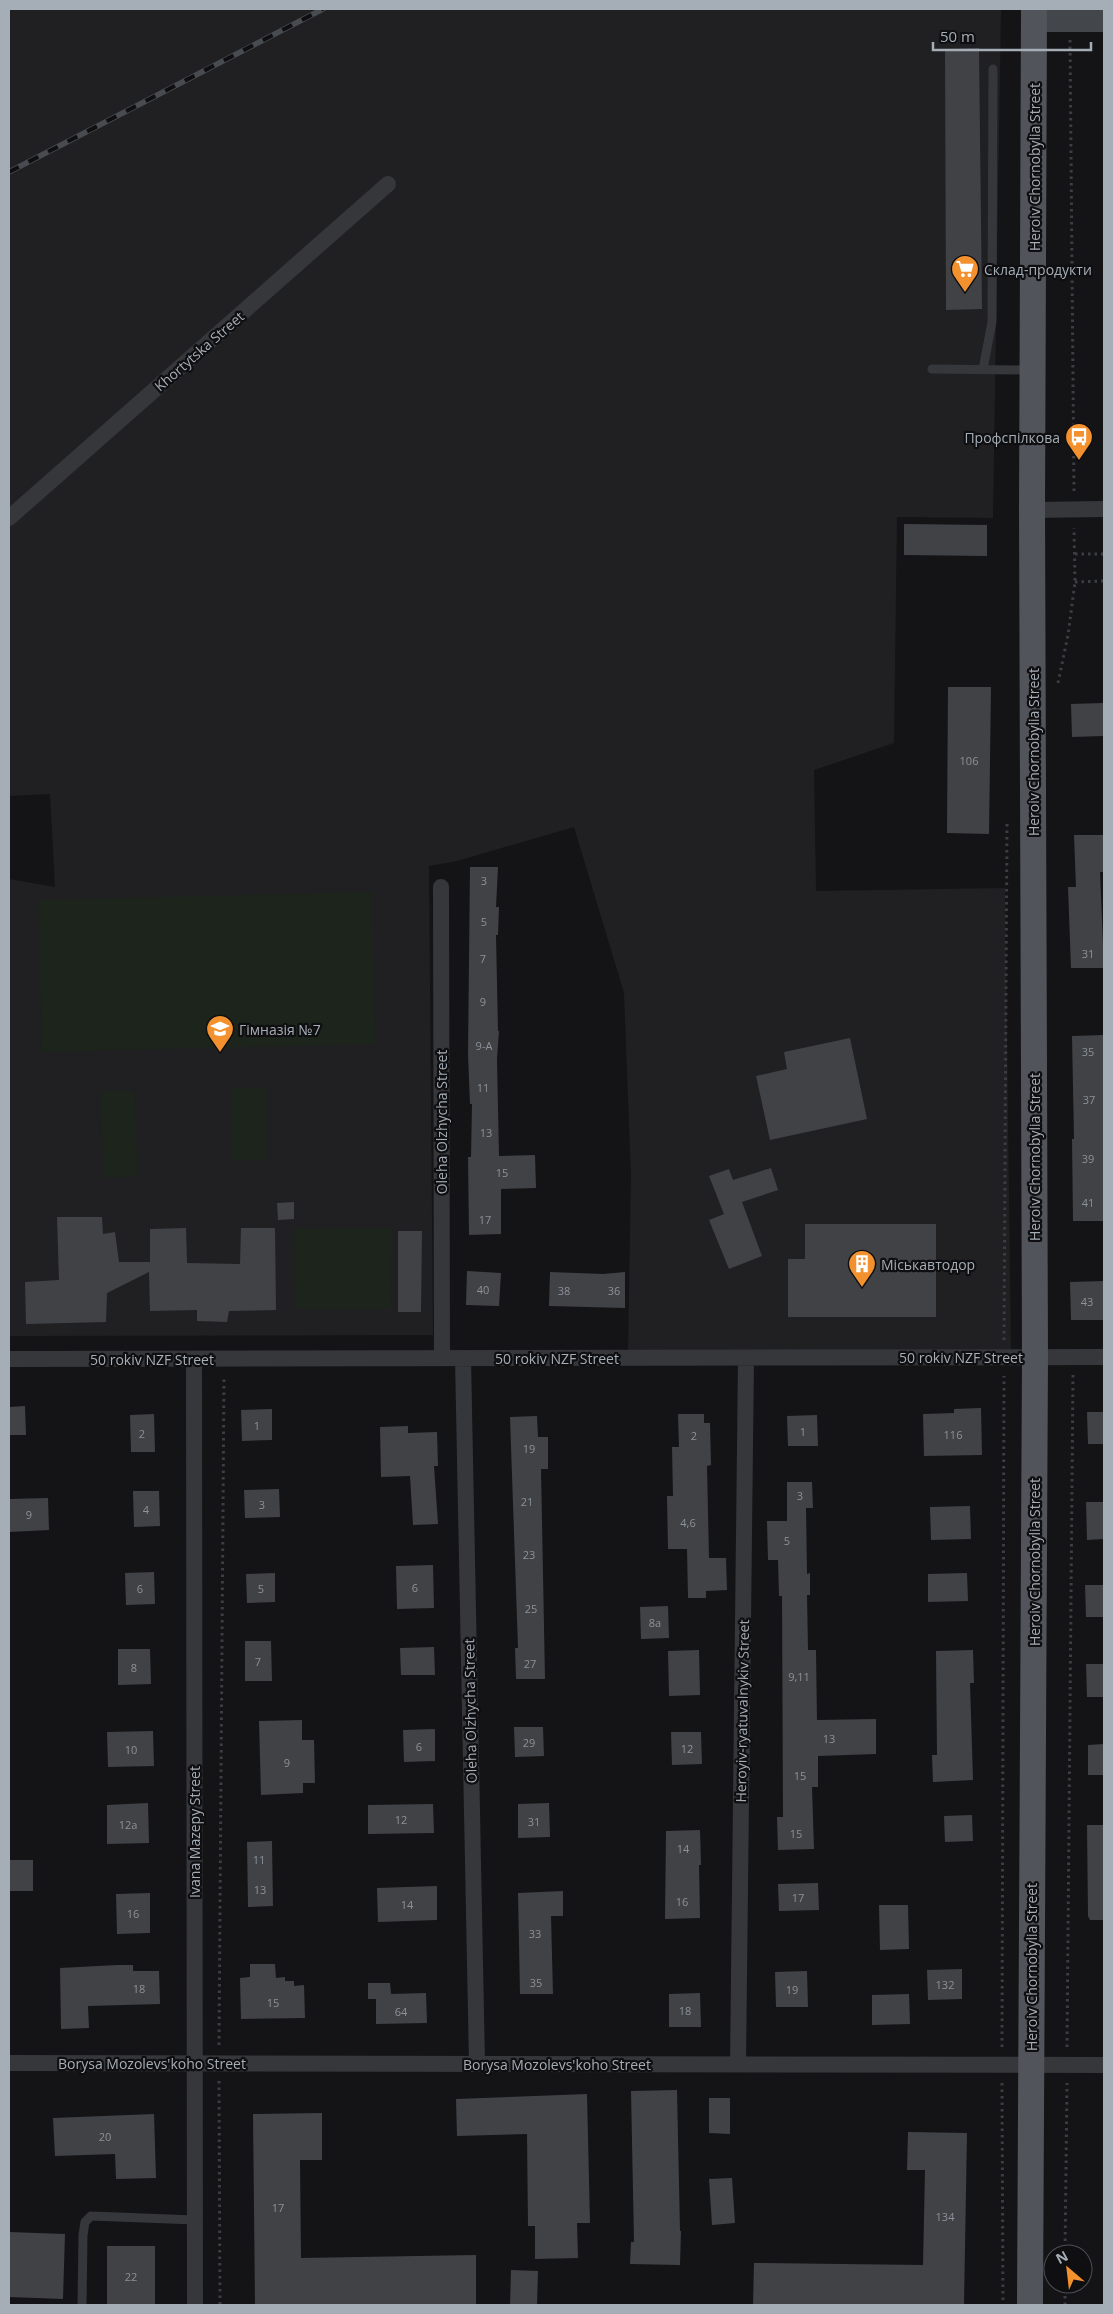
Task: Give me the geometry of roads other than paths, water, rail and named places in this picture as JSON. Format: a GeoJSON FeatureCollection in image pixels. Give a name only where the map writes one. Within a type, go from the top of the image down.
{"type":"FeatureCollection","features":[{"type":"Feature","properties":{"kind":"main road","name":"Heroiv Chornobylia Street"},"geometry":{"type":"LineString","coordinates":[[1030,2305],[1035,1357],[1032,510],[1034,14]]}},
{"type":"Feature","properties":{"kind":"street"},"geometry":{"type":"LineString","coordinates":[[1034,14],[1070,20],[1104,20]]}},
{"type":"Feature","properties":{"kind":"street","name":"Khortytska Street"},"geometry":{"type":"LineString","coordinates":[[9,518],[388,184]]}},
{"type":"Feature","properties":{"kind":"street"},"geometry":{"type":"LineString","coordinates":[[1032,510],[1104,509]]}},
{"type":"Feature","properties":{"kind":"street","name":"Oleha Olzhycha Street"},"geometry":{"type":"LineString","coordinates":[[441,886],[442,1358]]}},
{"type":"Feature","properties":{"kind":"street","name":"50 rokiv NZF Street"},"geometry":{"type":"LineString","coordinates":[[9,1359],[1104,1357]]}},
{"type":"Feature","properties":{"kind":"street","name":"Oleha Olzhycha Street"},"geometry":{"type":"LineString","coordinates":[[463,1358],[477,2064]]}},
{"type":"Feature","properties":{"kind":"street","name":"Heroyiv-ryatuvalnykiv Street"},"geometry":{"type":"LineString","coordinates":[[738,2064],[746,1358]]}},
{"type":"Feature","properties":{"kind":"street","name":"Ivana Mazepy Street"},"geometry":{"type":"LineString","coordinates":[[194,1359],[195,2305]]}},
{"type":"Feature","properties":{"kind":"street","name":"Borysa Mozolevs'koho Street"},"geometry":{"type":"LineString","coordinates":[[9,2063],[1104,2065]]}},
{"type":"Feature","properties":{"kind":"lane"},"geometry":{"type":"LineString","coordinates":[[983,369],[992,322],[993,69]]}},
{"type":"Feature","properties":{"kind":"lane"},"geometry":{"type":"LineString","coordinates":[[932,369],[1033,370]]}},
{"type":"Feature","properties":{"kind":"lane"},"geometry":{"type":"LineString","coordinates":[[82,2305],[83,2235],[85,2222],[91,2216],[195,2220]]}},
{"type":"Feature","properties":{"kind":"railway"},"geometry":{"type":"LineString","coordinates":[[9,172],[323,9]]}},
{"type":"Feature","properties":{"kind":"place","name":"Склад-продукти"},"geometry":{"type":"Point","coordinates":[965,293]}},
{"type":"Feature","properties":{"kind":"place","name":"Профспілкова"},"geometry":{"type":"Point","coordinates":[1079,461]}},
{"type":"Feature","properties":{"kind":"place","name":"Гімназія №7"},"geometry":{"type":"Point","coordinates":[220,1053]}},
{"type":"Feature","properties":{"kind":"place","name":"Міськавтодор"},"geometry":{"type":"Point","coordinates":[862,1288]}}]}
